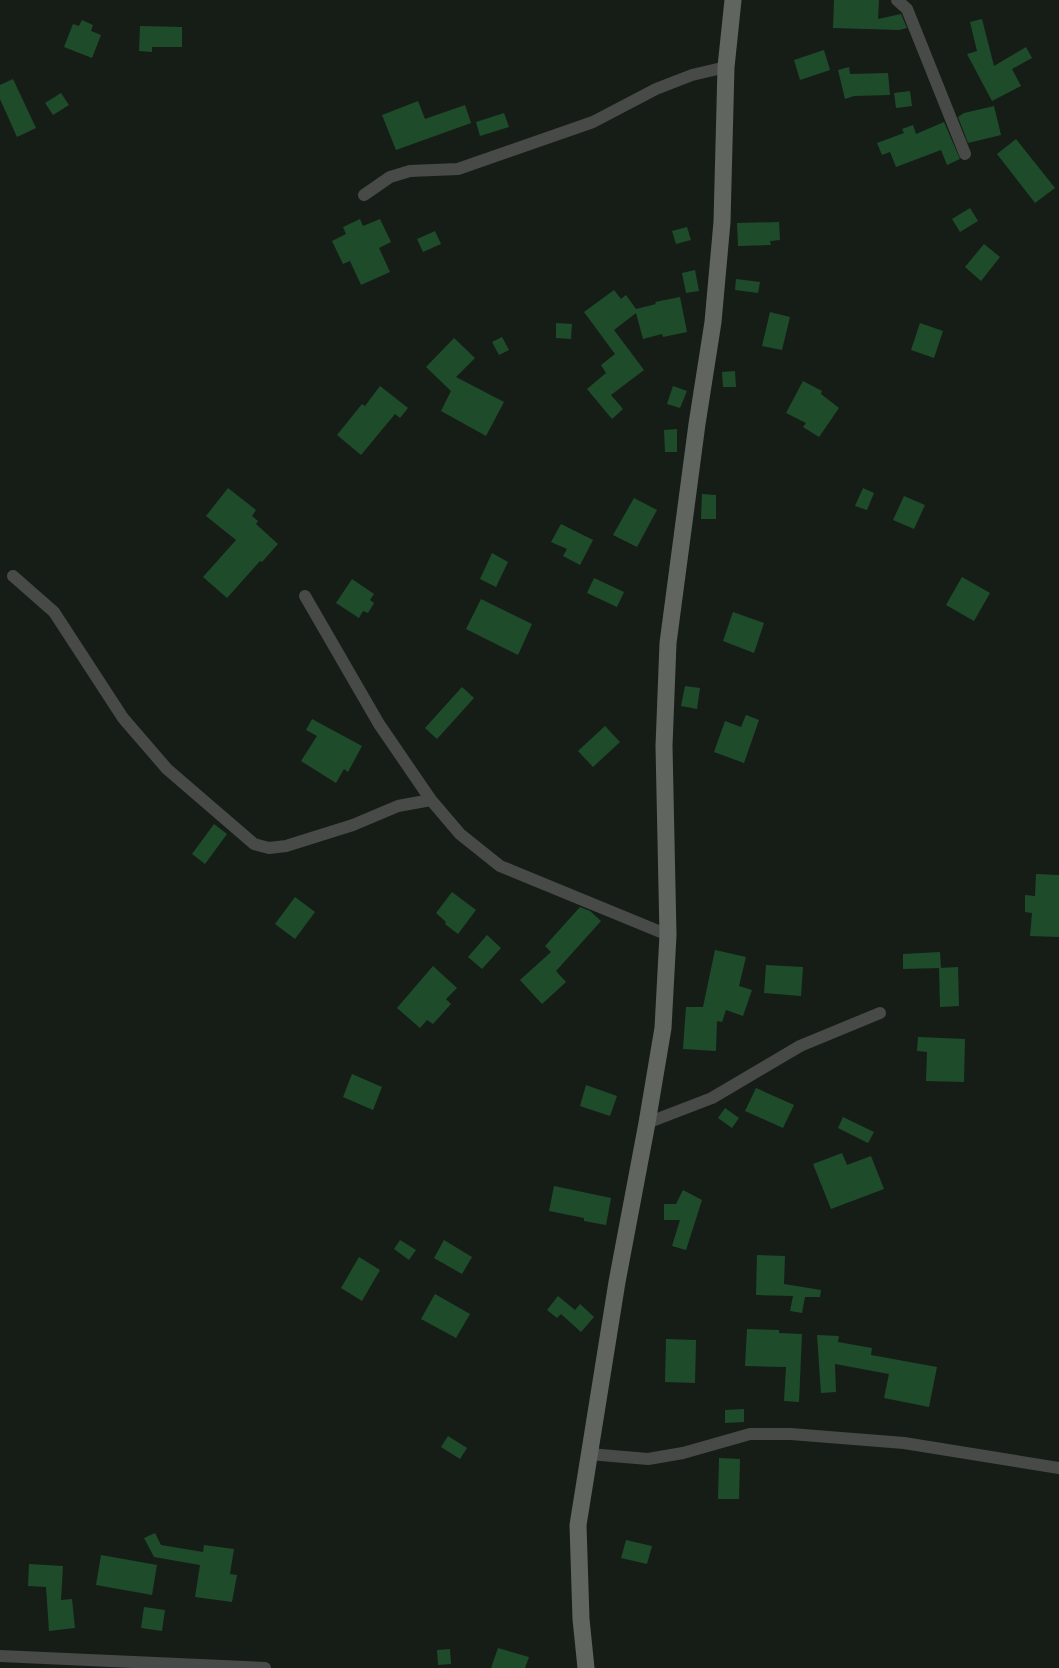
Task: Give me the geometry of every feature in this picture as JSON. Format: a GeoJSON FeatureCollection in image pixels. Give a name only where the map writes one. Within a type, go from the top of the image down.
{"type":"FeatureCollection","features":[{"type":"Feature","properties":{"kind":"main road"},"geometry":{"type":"LineString","coordinates":[[586,1668],[581,1619],[578,1525],[617,1282],[663,1028],[668,935],[664,746],[668,643],[697,424],[713,322],[722,222],[726,67],[734,0]]}},
{"type":"Feature","properties":{"kind":"street"},"geometry":{"type":"LineString","coordinates":[[897,0],[907,9],[965,154]]}},
{"type":"Feature","properties":{"kind":"street"},"geometry":{"type":"LineString","coordinates":[[364,195],[390,177],[410,171],[458,169],[593,122],[656,88],[692,75],[726,67]]}},
{"type":"Feature","properties":{"kind":"street"},"geometry":{"type":"LineString","coordinates":[[13,576],[54,612],[123,718],[167,769],[254,844],[269,848],[286,846],[353,825],[398,806],[431,800]]}},
{"type":"Feature","properties":{"kind":"street"},"geometry":{"type":"LineString","coordinates":[[306,596],[379,724],[431,800],[460,834],[500,866],[668,935]]}},
{"type":"Feature","properties":{"kind":"street"},"geometry":{"type":"LineString","coordinates":[[647,1123],[712,1098],[800,1046],[880,1012]]}},
{"type":"Feature","properties":{"kind":"street"},"geometry":{"type":"LineString","coordinates":[[589,1454],[648,1459],[683,1453],[750,1434],[791,1434],[904,1443],[1059,1468]]}},
{"type":"Feature","properties":{"kind":"street"},"geometry":{"type":"LineString","coordinates":[[0,1656],[265,1668]]}},
{"type":"Feature","properties":{"kind":"building"},"geometry":{"type":"Polygon","coordinates":[[[834,0],[879,0],[878,19],[901,14],[907,28],[899,30],[833,28],[834,0]]]}},
{"type":"Feature","properties":{"kind":"building"},"geometry":{"type":"Polygon","coordinates":[[[982,19],[994,66],[1026,47],[1032,58],[1012,69],[1021,86],[992,101],[967,54],[977,51],[970,22],[982,19]]]}},
{"type":"Feature","properties":{"kind":"building"},"geometry":{"type":"Polygon","coordinates":[[[82,20],[93,25],[91,31],[101,35],[92,58],[64,47],[73,24],[79,26],[82,20]]]}},
{"type":"Feature","properties":{"kind":"building"},"geometry":{"type":"Polygon","coordinates":[[[140,26],[182,27],[182,47],[152,47],[152,52],[139,51],[140,26]]]}},
{"type":"Feature","properties":{"kind":"building"},"geometry":{"type":"Polygon","coordinates":[[[824,50],[830,70],[800,80],[794,60],[824,50]]]}},
{"type":"Feature","properties":{"kind":"building"},"geometry":{"type":"Polygon","coordinates":[[[849,67],[850,74],[888,73],[890,95],[854,96],[845,99],[838,70],[849,67]]]}},
{"type":"Feature","properties":{"kind":"building"},"geometry":{"type":"Polygon","coordinates":[[[13,79],[36,128],[17,137],[0,99],[0,85],[13,79]]]}},
{"type":"Feature","properties":{"kind":"building"},"geometry":{"type":"Polygon","coordinates":[[[910,91],[912,106],[896,108],[894,93],[910,91]]]}},
{"type":"Feature","properties":{"kind":"building"},"geometry":{"type":"Polygon","coordinates":[[[61,93],[69,105],[53,115],[45,103],[61,93]]]}},
{"type":"Feature","properties":{"kind":"building"},"geometry":{"type":"Polygon","coordinates":[[[418,101],[425,119],[465,105],[471,123],[396,150],[382,115],[418,101]]]}},
{"type":"Feature","properties":{"kind":"building"},"geometry":{"type":"Polygon","coordinates":[[[994,106],[1001,135],[968,143],[958,117],[964,113],[994,106]]]}},
{"type":"Feature","properties":{"kind":"building"},"geometry":{"type":"Polygon","coordinates":[[[504,113],[509,127],[480,136],[476,122],[504,113]]]}},
{"type":"Feature","properties":{"kind":"building"},"geometry":{"type":"Polygon","coordinates":[[[944,122],[960,159],[947,165],[941,150],[896,167],[890,152],[882,155],[877,143],[904,133],[902,129],[913,125],[916,134],[944,122]]]}},
{"type":"Feature","properties":{"kind":"building"},"geometry":{"type":"Polygon","coordinates":[[[1016,139],[1055,188],[1035,203],[997,154],[1016,139]]]}},
{"type":"Feature","properties":{"kind":"building"},"geometry":{"type":"Polygon","coordinates":[[[970,208],[978,221],[960,232],[952,219],[970,208]]]}},
{"type":"Feature","properties":{"kind":"building"},"geometry":{"type":"Polygon","coordinates":[[[360,219],[363,226],[380,219],[391,242],[379,248],[390,272],[361,285],[350,261],[343,264],[332,241],[346,234],[343,227],[360,219]]]}},
{"type":"Feature","properties":{"kind":"building"},"geometry":{"type":"Polygon","coordinates":[[[779,222],[780,240],[770,241],[771,245],[738,246],[737,223],[779,222]]]}},
{"type":"Feature","properties":{"kind":"building"},"geometry":{"type":"Polygon","coordinates":[[[687,227],[691,240],[676,244],[672,231],[687,227]]]}},
{"type":"Feature","properties":{"kind":"building"},"geometry":{"type":"Polygon","coordinates":[[[435,231],[441,244],[423,252],[417,239],[435,231]]]}},
{"type":"Feature","properties":{"kind":"building"},"geometry":{"type":"Polygon","coordinates":[[[984,244],[1000,257],[981,281],[965,267],[984,244]]]}},
{"type":"Feature","properties":{"kind":"building"},"geometry":{"type":"Polygon","coordinates":[[[695,270],[699,291],[686,293],[682,273],[695,270]]]}},
{"type":"Feature","properties":{"kind":"building"},"geometry":{"type":"Polygon","coordinates":[[[736,279],[760,282],[758,293],[735,290],[736,279]]]}},
{"type":"Feature","properties":{"kind":"building"},"geometry":{"type":"Polygon","coordinates":[[[614,290],[621,299],[626,295],[636,309],[656,304],[655,302],[680,297],[687,332],[663,337],[662,334],[643,339],[636,313],[614,330],[644,370],[611,395],[623,409],[612,419],[587,389],[606,373],[601,365],[615,354],[584,312],[614,290]]]}},
{"type":"Feature","properties":{"kind":"building"},"geometry":{"type":"Polygon","coordinates":[[[770,312],[790,317],[782,350],[762,346],[770,312]]]}},
{"type":"Feature","properties":{"kind":"building"},"geometry":{"type":"Polygon","coordinates":[[[556,323],[572,324],[571,339],[556,338],[556,323]]]}},
{"type":"Feature","properties":{"kind":"building"},"geometry":{"type":"Polygon","coordinates":[[[920,323],[943,331],[934,358],[911,350],[920,323]]]}},
{"type":"Feature","properties":{"kind":"building"},"geometry":{"type":"Polygon","coordinates":[[[502,337],[509,350],[499,355],[492,342],[502,337]]]}},
{"type":"Feature","properties":{"kind":"building"},"geometry":{"type":"Polygon","coordinates":[[[454,338],[475,358],[456,377],[504,402],[486,436],[441,411],[451,391],[426,367],[454,338]]]}},
{"type":"Feature","properties":{"kind":"building"},"geometry":{"type":"Polygon","coordinates":[[[735,371],[736,387],[723,387],[722,372],[735,371]]]}},
{"type":"Feature","properties":{"kind":"building"},"geometry":{"type":"Polygon","coordinates":[[[803,381],[822,391],[821,394],[839,408],[819,437],[803,427],[806,423],[786,413],[803,381]]]}},
{"type":"Feature","properties":{"kind":"building"},"geometry":{"type":"Polygon","coordinates":[[[380,386],[408,408],[400,418],[395,414],[361,455],[337,435],[362,404],[365,406],[380,386]]]}},
{"type":"Feature","properties":{"kind":"building"},"geometry":{"type":"Polygon","coordinates":[[[673,386],[687,391],[680,408],[667,404],[673,386]]]}},
{"type":"Feature","properties":{"kind":"building"},"geometry":{"type":"Polygon","coordinates":[[[677,429],[677,452],[665,452],[664,430],[677,429]]]}},
{"type":"Feature","properties":{"kind":"building"},"geometry":{"type":"Polygon","coordinates":[[[228,488],[256,510],[252,516],[258,521],[256,524],[278,544],[262,562],[260,561],[227,598],[203,577],[236,540],[206,516],[228,488]]]}},
{"type":"Feature","properties":{"kind":"building"},"geometry":{"type":"Polygon","coordinates":[[[863,488],[874,493],[867,510],[855,506],[863,488]]]}},
{"type":"Feature","properties":{"kind":"building"},"geometry":{"type":"Polygon","coordinates":[[[702,494],[716,495],[716,519],[701,519],[702,494]]]}},
{"type":"Feature","properties":{"kind":"building"},"geometry":{"type":"Polygon","coordinates":[[[904,496],[925,505],[914,529],[893,520],[904,496]]]}},
{"type":"Feature","properties":{"kind":"building"},"geometry":{"type":"Polygon","coordinates":[[[634,498],[657,510],[637,547],[613,535],[634,498]]]}},
{"type":"Feature","properties":{"kind":"building"},"geometry":{"type":"Polygon","coordinates":[[[561,524],[593,540],[580,565],[563,556],[567,549],[551,542],[561,524]]]}},
{"type":"Feature","properties":{"kind":"building"},"geometry":{"type":"Polygon","coordinates":[[[492,553],[508,562],[496,587],[480,579],[492,553]]]}},
{"type":"Feature","properties":{"kind":"building"},"geometry":{"type":"Polygon","coordinates":[[[962,577],[990,593],[974,621],[946,605],[962,577]]]}},
{"type":"Feature","properties":{"kind":"building"},"geometry":{"type":"Polygon","coordinates":[[[594,578],[624,592],[617,607],[587,593],[594,578]]]}},
{"type":"Feature","properties":{"kind":"building"},"geometry":{"type":"Polygon","coordinates":[[[352,579],[374,594],[370,600],[374,603],[368,613],[363,611],[359,618],[336,603],[352,579]]]}},
{"type":"Feature","properties":{"kind":"building"},"geometry":{"type":"Polygon","coordinates":[[[481,599],[532,624],[518,655],[466,629],[481,599]]]}},
{"type":"Feature","properties":{"kind":"building"},"geometry":{"type":"Polygon","coordinates":[[[733,612],[764,623],[754,653],[723,641],[733,612]]]}},
{"type":"Feature","properties":{"kind":"building"},"geometry":{"type":"Polygon","coordinates":[[[685,686],[700,688],[697,709],[681,706],[685,686]]]}},
{"type":"Feature","properties":{"kind":"building"},"geometry":{"type":"Polygon","coordinates":[[[462,687],[474,698],[437,739],[425,728],[462,687]]]}},
{"type":"Feature","properties":{"kind":"building"},"geometry":{"type":"Polygon","coordinates":[[[746,715],[759,720],[744,763],[714,752],[725,721],[741,727],[746,715]]]}},
{"type":"Feature","properties":{"kind":"building"},"geometry":{"type":"Polygon","coordinates":[[[312,719],[362,746],[348,772],[344,769],[336,783],[301,761],[317,736],[306,730],[312,719]]]}},
{"type":"Feature","properties":{"kind":"building"},"geometry":{"type":"Polygon","coordinates":[[[605,726],[620,742],[593,767],[578,751],[605,726]]]}},
{"type":"Feature","properties":{"kind":"building"},"geometry":{"type":"Polygon","coordinates":[[[214,824],[227,834],[205,864],[192,854],[214,824]]]}},
{"type":"Feature","properties":{"kind":"building"},"geometry":{"type":"Polygon","coordinates":[[[1036,874],[1059,875],[1059,937],[1030,936],[1032,913],[1025,912],[1025,895],[1035,896],[1036,874]]]}},
{"type":"Feature","properties":{"kind":"building"},"geometry":{"type":"Polygon","coordinates":[[[452,892],[476,910],[458,934],[445,924],[446,922],[436,913],[452,892]]]}},
{"type":"Feature","properties":{"kind":"building"},"geometry":{"type":"Polygon","coordinates":[[[295,897],[315,912],[295,939],[275,924],[295,897]]]}},
{"type":"Feature","properties":{"kind":"building"},"geometry":{"type":"Polygon","coordinates":[[[580,907],[590,911],[601,921],[556,971],[566,982],[542,1004],[520,980],[551,952],[545,946],[580,907]]]}},
{"type":"Feature","properties":{"kind":"building"},"geometry":{"type":"Polygon","coordinates":[[[487,935],[501,948],[482,969],[468,957],[487,935]]]}},
{"type":"Feature","properties":{"kind":"building"},"geometry":{"type":"Polygon","coordinates":[[[715,950],[746,957],[739,986],[752,990],[743,1016],[726,1010],[722,1022],[717,1021],[716,1051],[683,1049],[686,1007],[703,1007],[715,950]]]}},
{"type":"Feature","properties":{"kind":"building"},"geometry":{"type":"Polygon","coordinates":[[[940,952],[941,968],[903,969],[903,954],[940,952]]]}},
{"type":"Feature","properties":{"kind":"building"},"geometry":{"type":"Polygon","coordinates":[[[766,965],[803,967],[801,996],[764,993],[766,965]]]}},
{"type":"Feature","properties":{"kind":"building"},"geometry":{"type":"Polygon","coordinates":[[[433,966],[457,988],[446,999],[451,1004],[433,1024],[427,1020],[420,1028],[397,1008],[433,966]]]}},
{"type":"Feature","properties":{"kind":"building"},"geometry":{"type":"Polygon","coordinates":[[[958,967],[959,1006],[940,1007],[939,968],[958,967]]]}},
{"type":"Feature","properties":{"kind":"building"},"geometry":{"type":"Polygon","coordinates":[[[918,1037],[965,1039],[964,1082],[926,1081],[927,1052],[917,1051],[918,1037]]]}},
{"type":"Feature","properties":{"kind":"building"},"geometry":{"type":"Polygon","coordinates":[[[352,1074],[382,1087],[373,1110],[343,1097],[352,1074]]]}},
{"type":"Feature","properties":{"kind":"building"},"geometry":{"type":"Polygon","coordinates":[[[586,1085],[617,1096],[610,1116],[580,1106],[586,1085]]]}},
{"type":"Feature","properties":{"kind":"building"},"geometry":{"type":"Polygon","coordinates":[[[756,1088],[794,1105],[783,1128],[745,1111],[756,1088]]]}},
{"type":"Feature","properties":{"kind":"building"},"geometry":{"type":"Polygon","coordinates":[[[725,1108],[739,1118],[732,1128],[718,1118],[725,1108]]]}},
{"type":"Feature","properties":{"kind":"building"},"geometry":{"type":"Polygon","coordinates":[[[843,1117],[874,1132],[868,1143],[838,1128],[843,1117]]]}},
{"type":"Feature","properties":{"kind":"building"},"geometry":{"type":"Polygon","coordinates":[[[842,1153],[847,1165],[871,1156],[884,1189],[831,1209],[813,1164],[842,1153]]]}},
{"type":"Feature","properties":{"kind":"building"},"geometry":{"type":"Polygon","coordinates":[[[554,1186],[611,1198],[606,1225],[584,1221],[584,1218],[549,1211],[554,1186]]]}},
{"type":"Feature","properties":{"kind":"building"},"geometry":{"type":"Polygon","coordinates":[[[683,1190],[702,1200],[686,1250],[672,1246],[680,1220],[664,1220],[664,1204],[676,1204],[683,1190]]]}},
{"type":"Feature","properties":{"kind":"building"},"geometry":{"type":"Polygon","coordinates":[[[400,1240],[416,1250],[409,1260],[394,1249],[400,1240]]]}},
{"type":"Feature","properties":{"kind":"building"},"geometry":{"type":"Polygon","coordinates":[[[444,1240],[472,1257],[462,1274],[434,1258],[444,1240]]]}},
{"type":"Feature","properties":{"kind":"building"},"geometry":{"type":"Polygon","coordinates":[[[757,1255],[785,1256],[784,1284],[821,1290],[820,1297],[805,1297],[802,1313],[790,1311],[793,1296],[756,1295],[757,1255]]]}},
{"type":"Feature","properties":{"kind":"building"},"geometry":{"type":"Polygon","coordinates":[[[359,1257],[380,1270],[362,1301],[341,1288],[359,1257]]]}},
{"type":"Feature","properties":{"kind":"building"},"geometry":{"type":"Polygon","coordinates":[[[435,1294],[470,1314],[456,1338],[421,1319],[435,1294]]]}},
{"type":"Feature","properties":{"kind":"building"},"geometry":{"type":"Polygon","coordinates":[[[558,1296],[575,1310],[580,1304],[594,1317],[581,1332],[561,1314],[557,1318],[547,1310],[558,1296]]]}},
{"type":"Feature","properties":{"kind":"building"},"geometry":{"type":"Polygon","coordinates":[[[747,1329],[779,1330],[779,1333],[802,1334],[799,1402],[784,1401],[786,1367],[745,1366],[747,1329]]]}},
{"type":"Feature","properties":{"kind":"building"},"geometry":{"type":"Polygon","coordinates":[[[817,1335],[839,1336],[838,1342],[872,1348],[871,1355],[937,1367],[929,1407],[884,1398],[889,1374],[835,1364],[836,1392],[821,1393],[817,1335]]]}},
{"type":"Feature","properties":{"kind":"building"},"geometry":{"type":"Polygon","coordinates":[[[666,1339],[696,1340],[695,1383],[665,1382],[666,1339]]]}},
{"type":"Feature","properties":{"kind":"building"},"geometry":{"type":"Polygon","coordinates":[[[744,1409],[744,1422],[725,1423],[725,1410],[744,1409]]]}},
{"type":"Feature","properties":{"kind":"building"},"geometry":{"type":"Polygon","coordinates":[[[448,1436],[467,1448],[460,1459],[441,1447],[448,1436]]]}},
{"type":"Feature","properties":{"kind":"building"},"geometry":{"type":"Polygon","coordinates":[[[719,1458],[740,1459],[739,1499],[718,1499],[719,1458]]]}},
{"type":"Feature","properties":{"kind":"building"},"geometry":{"type":"Polygon","coordinates":[[[155,1533],[161,1545],[203,1552],[204,1545],[234,1549],[230,1574],[237,1575],[232,1602],[195,1597],[200,1565],[154,1557],[144,1538],[155,1533]]]}},
{"type":"Feature","properties":{"kind":"building"},"geometry":{"type":"Polygon","coordinates":[[[626,1540],[652,1546],[647,1564],[621,1558],[626,1540]]]}},
{"type":"Feature","properties":{"kind":"building"},"geometry":{"type":"Polygon","coordinates":[[[101,1555],[157,1565],[152,1595],[96,1585],[101,1555]]]}},
{"type":"Feature","properties":{"kind":"building"},"geometry":{"type":"Polygon","coordinates":[[[29,1564],[63,1566],[61,1600],[72,1599],[75,1628],[49,1631],[46,1587],[28,1586],[29,1564]]]}},
{"type":"Feature","properties":{"kind":"building"},"geometry":{"type":"Polygon","coordinates":[[[144,1607],[165,1610],[162,1631],[141,1628],[144,1607]]]}},
{"type":"Feature","properties":{"kind":"building"},"geometry":{"type":"Polygon","coordinates":[[[498,1648],[529,1657],[525,1668],[491,1668],[498,1648]]]}},
{"type":"Feature","properties":{"kind":"building"},"geometry":{"type":"Polygon","coordinates":[[[450,1649],[451,1664],[438,1665],[437,1650],[450,1649]]]}}]}
